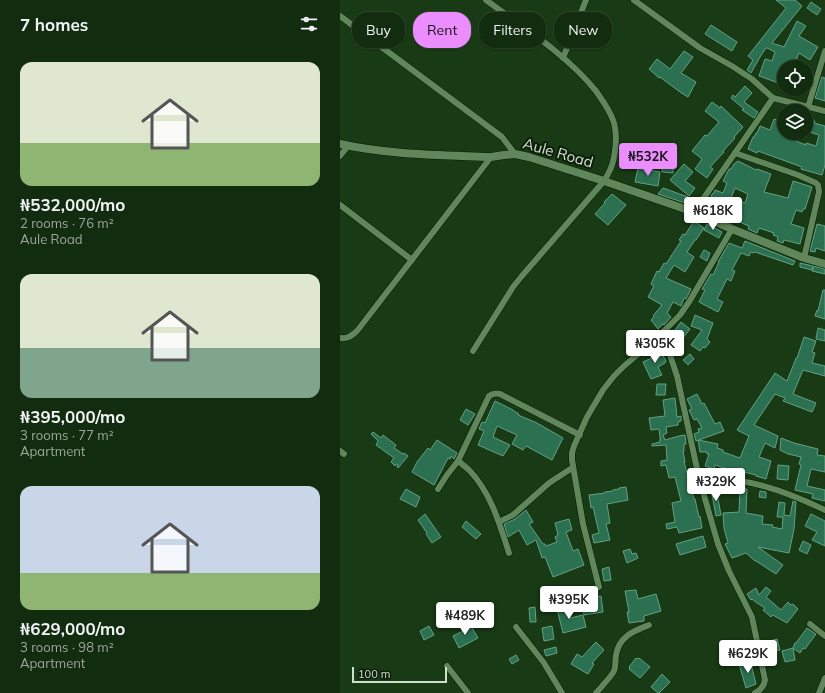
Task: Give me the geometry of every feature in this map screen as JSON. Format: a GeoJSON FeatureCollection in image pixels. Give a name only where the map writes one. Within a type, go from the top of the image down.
{"type":"FeatureCollection","features":[{"type":"Feature","properties":{"kind":"street"},"geometry":{"type":"LineString","coordinates":[[472,350],[513,287],[604,181],[610,170],[614,152],[615,133],[613,121],[608,108],[591,85],[572,65],[486,0]]}},
{"type":"Feature","properties":{"kind":"street"},"geometry":{"type":"LineString","coordinates":[[563,58],[586,0]]}},
{"type":"Feature","properties":{"kind":"street"},"geometry":{"type":"LineString","coordinates":[[634,0],[700,48],[752,79],[773,98],[796,104]]}},
{"type":"Feature","properties":{"kind":"street"},"geometry":{"type":"LineString","coordinates":[[340,16],[502,137],[515,154]]}},
{"type":"Feature","properties":{"kind":"street"},"geometry":{"type":"LineString","coordinates":[[809,104],[825,51]]}},
{"type":"Feature","properties":{"kind":"street"},"geometry":{"type":"LineString","coordinates":[[694,212],[773,98]]}},
{"type":"Feature","properties":{"kind":"street"},"geometry":{"type":"LineString","coordinates":[[813,108],[825,111]]}},
{"type":"Feature","properties":{"kind":"street"},"geometry":{"type":"LineString","coordinates":[[340,156],[344,145]]}},
{"type":"Feature","properties":{"kind":"street","name":"Aule Road"},"geometry":{"type":"LineString","coordinates":[[344,145],[372,150],[491,157],[504,154],[515,154],[529,157],[694,212],[804,258],[825,264]]}},
{"type":"Feature","properties":{"kind":"street"},"geometry":{"type":"LineString","coordinates":[[735,153],[808,179],[816,183],[822,190],[819,192],[804,258]]}},
{"type":"Feature","properties":{"kind":"street"},"geometry":{"type":"LineString","coordinates":[[340,338],[344,339],[357,331],[491,157]]}},
{"type":"Feature","properties":{"kind":"street"},"geometry":{"type":"LineString","coordinates":[[340,205],[412,260]]}},
{"type":"Feature","properties":{"kind":"street"},"geometry":{"type":"LineString","coordinates":[[600,587],[583,524],[572,468],[572,453],[574,446],[603,390],[624,366],[680,315],[732,229]]}},
{"type":"Feature","properties":{"kind":"street"},"geometry":{"type":"LineString","coordinates":[[663,332],[677,376],[699,478],[718,544],[737,589],[752,617],[765,680],[762,689],[755,693]]}},
{"type":"Feature","properties":{"kind":"street"},"geometry":{"type":"LineString","coordinates":[[438,489],[458,461],[489,396],[492,394],[500,394],[580,435]]}},
{"type":"Feature","properties":{"kind":"street"},"geometry":{"type":"LineString","coordinates":[[458,461],[470,471],[480,483],[488,497],[499,522],[509,553]]}},
{"type":"Feature","properties":{"kind":"street"},"geometry":{"type":"LineString","coordinates":[[499,522],[513,515],[549,483],[572,468]]}},
{"type":"Feature","properties":{"kind":"street"},"geometry":{"type":"LineString","coordinates":[[699,478],[728,479],[778,490],[825,510]]}},
{"type":"Feature","properties":{"kind":"street"},"geometry":{"type":"LineString","coordinates":[[810,624],[825,636]]}},
{"type":"Feature","properties":{"kind":"street"},"geometry":{"type":"LineString","coordinates":[[596,693],[614,671],[617,651],[626,636],[649,625]]}},
{"type":"Feature","properties":{"kind":"street"},"geometry":{"type":"LineString","coordinates":[[516,627],[544,663],[562,693]]}},
{"type":"Feature","properties":{"kind":"street"},"geometry":{"type":"LineString","coordinates":[[447,666],[468,693]]}},
{"type":"Feature","properties":{"kind":"street"},"geometry":{"type":"LineString","coordinates":[[819,693],[825,678]]}},
{"type":"Feature","properties":{"kind":"building"},"geometry":{"type":"Polygon","coordinates":[[[776,0],[795,0],[802,6],[772,43],[784,47],[797,21],[806,26],[799,36],[818,47],[810,60],[799,53],[796,60],[777,60],[777,82],[759,76],[765,59],[772,61],[775,52],[766,48],[751,73],[747,70],[753,60],[748,56],[786,8],[776,0]]]}},
{"type":"Feature","properties":{"kind":"building"},"geometry":{"type":"Polygon","coordinates":[[[811,2],[821,9],[817,15],[807,8],[811,2]]]}},
{"type":"Feature","properties":{"kind":"building"},"geometry":{"type":"Polygon","coordinates":[[[711,25],[737,42],[732,51],[705,34],[711,25]]]}},
{"type":"Feature","properties":{"kind":"building"},"geometry":{"type":"Polygon","coordinates":[[[684,51],[693,57],[681,73],[696,82],[688,97],[660,77],[659,78],[649,69],[657,59],[670,69],[684,51]]]}},
{"type":"Feature","properties":{"kind":"building"},"geometry":{"type":"Polygon","coordinates":[[[822,77],[825,78],[825,101],[815,98],[822,77]]]}},
{"type":"Feature","properties":{"kind":"building"},"geometry":{"type":"Polygon","coordinates":[[[745,86],[752,93],[744,102],[758,112],[754,118],[742,110],[744,109],[731,98],[733,95],[735,97],[745,86]]]}},
{"type":"Feature","properties":{"kind":"building"},"geometry":{"type":"Polygon","coordinates":[[[712,102],[720,108],[721,106],[743,127],[723,151],[724,152],[710,167],[713,169],[707,178],[695,169],[702,159],[692,151],[705,135],[707,136],[719,122],[705,111],[712,102]]]}},
{"type":"Feature","properties":{"kind":"building"},"geometry":{"type":"Polygon","coordinates":[[[774,119],[777,120],[777,140],[794,140],[806,145],[806,143],[816,146],[819,135],[813,133],[813,121],[815,121],[814,123],[825,126],[825,165],[822,175],[801,169],[802,167],[758,151],[757,153],[748,149],[760,126],[770,130],[774,119]]]}},
{"type":"Feature","properties":{"kind":"building"},"geometry":{"type":"Polygon","coordinates":[[[738,161],[756,170],[757,169],[771,174],[764,192],[788,198],[793,181],[812,187],[805,209],[803,209],[802,212],[796,210],[791,224],[804,228],[800,244],[784,240],[783,243],[777,241],[778,237],[773,235],[774,233],[759,228],[757,233],[748,229],[749,226],[730,218],[731,216],[716,211],[718,205],[709,202],[712,194],[715,190],[723,193],[727,183],[723,181],[729,169],[731,169],[738,161]],[[735,188],[731,198],[745,203],[748,194],[735,188]]]}},
{"type":"Feature","properties":{"kind":"building"},"geometry":{"type":"Polygon","coordinates":[[[684,164],[693,172],[685,181],[695,188],[689,196],[670,180],[684,164]]]}},
{"type":"Feature","properties":{"kind":"building"},"geometry":{"type":"Polygon","coordinates":[[[662,165],[673,166],[673,173],[662,172],[662,165]]]}},
{"type":"Feature","properties":{"kind":"building"},"geometry":{"type":"Polygon","coordinates":[[[638,168],[660,172],[658,186],[635,182],[638,168]]]}},
{"type":"Feature","properties":{"kind":"building"},"geometry":{"type":"Polygon","coordinates":[[[663,188],[688,197],[685,203],[658,194],[663,188]]]}},
{"type":"Feature","properties":{"kind":"building"},"geometry":{"type":"Polygon","coordinates":[[[612,194],[626,205],[608,225],[595,214],[612,194]]]}},
{"type":"Feature","properties":{"kind":"building"},"geometry":{"type":"Polygon","coordinates":[[[694,221],[704,228],[687,252],[694,257],[685,272],[674,265],[666,278],[691,289],[686,299],[684,298],[681,306],[673,302],[667,313],[671,317],[658,329],[651,320],[662,305],[648,297],[654,286],[651,284],[657,271],[659,272],[664,263],[666,264],[681,241],[679,240],[683,234],[685,235],[694,221]]]}},
{"type":"Feature","properties":{"kind":"building"},"geometry":{"type":"Polygon","coordinates":[[[707,224],[722,232],[719,238],[704,230],[707,224]]]}},
{"type":"Feature","properties":{"kind":"building"},"geometry":{"type":"Polygon","coordinates":[[[817,224],[825,226],[825,251],[816,248],[815,252],[810,251],[817,224]]]}},
{"type":"Feature","properties":{"kind":"building"},"geometry":{"type":"Polygon","coordinates":[[[745,241],[795,261],[793,265],[755,252],[751,252],[749,256],[741,253],[732,270],[735,271],[731,281],[727,279],[717,299],[723,302],[718,312],[699,302],[705,290],[702,289],[711,274],[713,275],[718,262],[729,243],[742,248],[745,241]]]}},
{"type":"Feature","properties":{"kind":"building"},"geometry":{"type":"Polygon","coordinates":[[[704,250],[710,253],[707,261],[700,257],[704,250]]]}},
{"type":"Feature","properties":{"kind":"building"},"geometry":{"type":"Polygon","coordinates":[[[800,263],[813,266],[812,270],[800,267],[800,263]]]}},
{"type":"Feature","properties":{"kind":"building"},"geometry":{"type":"Polygon","coordinates":[[[814,266],[825,269],[825,274],[812,271],[814,266]]]}},
{"type":"Feature","properties":{"kind":"building"},"geometry":{"type":"Polygon","coordinates":[[[823,290],[825,290],[825,319],[815,316],[817,310],[818,311],[823,290]]]}},
{"type":"Feature","properties":{"kind":"building"},"geometry":{"type":"Polygon","coordinates":[[[695,315],[713,323],[707,339],[710,342],[700,351],[691,345],[702,330],[691,326],[695,315]]]}},
{"type":"Feature","properties":{"kind":"building"},"geometry":{"type":"Polygon","coordinates":[[[681,322],[690,329],[683,338],[675,332],[681,322]]]}},
{"type":"Feature","properties":{"kind":"building"},"geometry":{"type":"Polygon","coordinates":[[[818,328],[825,330],[825,341],[816,339],[818,328]]]}},
{"type":"Feature","properties":{"kind":"building"},"geometry":{"type":"Polygon","coordinates":[[[804,337],[816,341],[812,352],[815,353],[812,363],[825,366],[825,376],[803,370],[793,394],[816,403],[812,412],[783,401],[785,398],[775,394],[754,425],[778,436],[775,448],[765,443],[759,457],[771,461],[766,479],[756,475],[715,465],[714,469],[705,466],[709,454],[707,454],[707,452],[700,452],[698,440],[718,444],[717,448],[723,450],[723,452],[740,458],[749,436],[737,430],[775,373],[787,381],[804,337]]]}},
{"type":"Feature","properties":{"kind":"building"},"geometry":{"type":"Polygon","coordinates":[[[676,339],[679,342],[673,347],[671,343],[676,339]]]}},
{"type":"Feature","properties":{"kind":"building"},"geometry":{"type":"Polygon","coordinates":[[[659,348],[666,361],[658,367],[662,375],[651,379],[643,362],[656,356],[653,351],[659,348]]]}},
{"type":"Feature","properties":{"kind":"building"},"geometry":{"type":"Polygon","coordinates":[[[690,354],[694,359],[688,365],[683,360],[690,354]]]}},
{"type":"Feature","properties":{"kind":"building"},"geometry":{"type":"Polygon","coordinates":[[[657,384],[666,384],[665,395],[656,395],[657,384]]]}},
{"type":"Feature","properties":{"kind":"building"},"geometry":{"type":"Polygon","coordinates":[[[697,394],[702,404],[704,403],[715,424],[720,422],[724,431],[696,441],[694,434],[699,432],[698,429],[702,428],[697,419],[694,420],[689,410],[692,409],[687,399],[697,394]]]}},
{"type":"Feature","properties":{"kind":"building"},"geometry":{"type":"Polygon","coordinates":[[[675,398],[677,417],[681,416],[681,421],[678,422],[678,425],[666,427],[667,433],[663,435],[665,440],[685,435],[686,444],[684,444],[683,451],[684,462],[699,517],[700,516],[702,528],[679,533],[677,527],[667,529],[666,524],[675,522],[672,503],[681,501],[675,477],[669,478],[666,465],[661,466],[661,461],[667,460],[666,445],[652,446],[652,444],[660,442],[660,437],[659,429],[651,430],[649,418],[665,416],[663,400],[675,398]]]}},
{"type":"Feature","properties":{"kind":"building"},"geometry":{"type":"Polygon","coordinates":[[[495,401],[511,409],[519,414],[518,415],[537,423],[563,438],[552,460],[526,446],[523,450],[512,444],[517,435],[497,426],[493,437],[510,445],[503,456],[478,445],[484,431],[479,429],[482,422],[485,423],[495,401]]]}},
{"type":"Feature","properties":{"kind":"building"},"geometry":{"type":"Polygon","coordinates":[[[466,409],[475,414],[468,425],[460,420],[466,409]]]}},
{"type":"Feature","properties":{"kind":"building"},"geometry":{"type":"Polygon","coordinates":[[[373,432],[381,438],[383,435],[396,445],[394,448],[408,456],[398,468],[398,465],[396,464],[395,466],[391,462],[394,458],[376,445],[378,441],[371,434],[373,432]]]}},
{"type":"Feature","properties":{"kind":"building"},"geometry":{"type":"Polygon","coordinates":[[[781,438],[818,449],[817,455],[825,456],[825,472],[811,469],[807,486],[825,490],[825,501],[812,498],[813,494],[795,490],[801,465],[799,464],[801,457],[788,454],[780,450],[781,438]]]}},
{"type":"Feature","properties":{"kind":"building"},"geometry":{"type":"Polygon","coordinates":[[[437,440],[457,453],[454,459],[451,456],[450,459],[448,458],[434,485],[412,472],[417,462],[428,448],[430,450],[437,440]]]}},
{"type":"Feature","properties":{"kind":"building"},"geometry":{"type":"Polygon","coordinates":[[[778,465],[789,466],[788,480],[777,479],[778,465]]]}},
{"type":"Feature","properties":{"kind":"building"},"geometry":{"type":"Polygon","coordinates":[[[626,487],[628,500],[607,504],[610,523],[606,524],[610,540],[594,543],[592,535],[599,533],[593,507],[591,508],[589,495],[605,493],[626,487]]]}},
{"type":"Feature","properties":{"kind":"building"},"geometry":{"type":"Polygon","coordinates":[[[716,488],[721,515],[716,516],[711,489],[716,488]]]}},
{"type":"Feature","properties":{"kind":"building"},"geometry":{"type":"Polygon","coordinates":[[[406,489],[420,497],[416,507],[400,499],[406,489]]]}},
{"type":"Feature","properties":{"kind":"building"},"geometry":{"type":"Polygon","coordinates":[[[740,489],[747,489],[746,513],[763,516],[762,524],[773,525],[772,527],[782,529],[783,517],[777,517],[779,502],[785,503],[784,515],[790,516],[793,501],[796,502],[794,529],[789,553],[758,547],[783,565],[776,574],[755,561],[746,553],[732,558],[725,544],[728,543],[724,528],[723,513],[739,512],[740,489]]]}},
{"type":"Feature","properties":{"kind":"building"},"geometry":{"type":"Polygon","coordinates":[[[760,491],[766,492],[766,498],[759,497],[760,491]]]}},
{"type":"Feature","properties":{"kind":"building"},"geometry":{"type":"Polygon","coordinates":[[[526,510],[533,522],[529,524],[546,546],[557,542],[555,537],[558,535],[555,523],[569,519],[572,530],[566,532],[573,551],[578,549],[584,565],[553,577],[545,557],[542,558],[536,540],[527,545],[519,530],[508,537],[504,524],[515,519],[526,510]]]}},
{"type":"Feature","properties":{"kind":"building"},"geometry":{"type":"Polygon","coordinates":[[[425,514],[441,537],[432,543],[418,520],[425,514]]]}},
{"type":"Feature","properties":{"kind":"building"},"geometry":{"type":"Polygon","coordinates":[[[811,514],[825,521],[825,546],[812,540],[817,532],[805,526],[811,514]]]}},
{"type":"Feature","properties":{"kind":"building"},"geometry":{"type":"Polygon","coordinates":[[[466,521],[481,534],[476,539],[462,527],[466,521]]]}},
{"type":"Feature","properties":{"kind":"building"},"geometry":{"type":"Polygon","coordinates":[[[703,536],[706,547],[680,555],[676,544],[703,536]]]}},
{"type":"Feature","properties":{"kind":"building"},"geometry":{"type":"Polygon","coordinates":[[[803,541],[811,545],[807,554],[799,550],[803,541]]]}},
{"type":"Feature","properties":{"kind":"building"},"geometry":{"type":"Polygon","coordinates":[[[630,549],[632,554],[636,553],[638,558],[627,563],[623,551],[630,549]]]}},
{"type":"Feature","properties":{"kind":"building"},"geometry":{"type":"Polygon","coordinates":[[[609,567],[611,580],[604,581],[602,569],[609,567]]]}},
{"type":"Feature","properties":{"kind":"building"},"geometry":{"type":"Polygon","coordinates":[[[766,587],[771,591],[766,597],[781,610],[788,602],[791,605],[793,604],[798,609],[787,623],[773,615],[771,617],[763,610],[765,608],[752,599],[751,600],[747,594],[756,588],[759,595],[766,587]]]}},
{"type":"Feature","properties":{"kind":"building"},"geometry":{"type":"Polygon","coordinates":[[[636,590],[638,599],[656,594],[661,611],[644,616],[644,621],[629,623],[627,612],[629,612],[625,591],[636,590]]]}},
{"type":"Feature","properties":{"kind":"building"},"geometry":{"type":"Polygon","coordinates":[[[601,596],[603,612],[584,615],[582,597],[588,598],[601,596]]]}},
{"type":"Feature","properties":{"kind":"building"},"geometry":{"type":"Polygon","coordinates":[[[568,604],[570,618],[583,615],[586,627],[563,633],[556,605],[568,604]]]}},
{"type":"Feature","properties":{"kind":"building"},"geometry":{"type":"Polygon","coordinates":[[[535,607],[536,622],[530,622],[529,608],[535,607]]]}},
{"type":"Feature","properties":{"kind":"building"},"geometry":{"type":"Polygon","coordinates":[[[469,623],[478,638],[459,648],[453,636],[465,630],[463,627],[469,623]]]}},
{"type":"Feature","properties":{"kind":"building"},"geometry":{"type":"Polygon","coordinates":[[[429,626],[434,635],[424,640],[420,631],[429,626]]]}},
{"type":"Feature","properties":{"kind":"building"},"geometry":{"type":"Polygon","coordinates":[[[552,626],[554,639],[544,641],[542,628],[552,626]]]}},
{"type":"Feature","properties":{"kind":"building"},"geometry":{"type":"Polygon","coordinates":[[[807,628],[816,634],[805,649],[803,648],[800,653],[793,648],[795,643],[807,628]]]}},
{"type":"Feature","properties":{"kind":"building"},"geometry":{"type":"Polygon","coordinates":[[[777,639],[780,650],[769,652],[766,642],[777,639]]]}},
{"type":"Feature","properties":{"kind":"building"},"geometry":{"type":"Polygon","coordinates":[[[596,642],[604,650],[592,663],[594,664],[588,674],[571,664],[577,654],[582,657],[596,642]]]}},
{"type":"Feature","properties":{"kind":"building"},"geometry":{"type":"Polygon","coordinates":[[[556,647],[557,653],[546,656],[544,650],[556,647]]]}},
{"type":"Feature","properties":{"kind":"building"},"geometry":{"type":"Polygon","coordinates":[[[793,648],[795,660],[785,662],[782,651],[793,648]]]}},
{"type":"Feature","properties":{"kind":"building"},"geometry":{"type":"Polygon","coordinates":[[[516,655],[519,660],[512,664],[509,659],[516,655]]]}},
{"type":"Feature","properties":{"kind":"building"},"geometry":{"type":"Polygon","coordinates":[[[636,658],[639,658],[650,667],[640,678],[629,669],[636,658]]]}},
{"type":"Feature","properties":{"kind":"building"},"geometry":{"type":"Polygon","coordinates":[[[750,660],[756,684],[746,688],[739,664],[750,660]]]}},
{"type":"Feature","properties":{"kind":"building"},"geometry":{"type":"Polygon","coordinates":[[[662,674],[670,682],[658,693],[651,687],[662,674]]]}}]}
